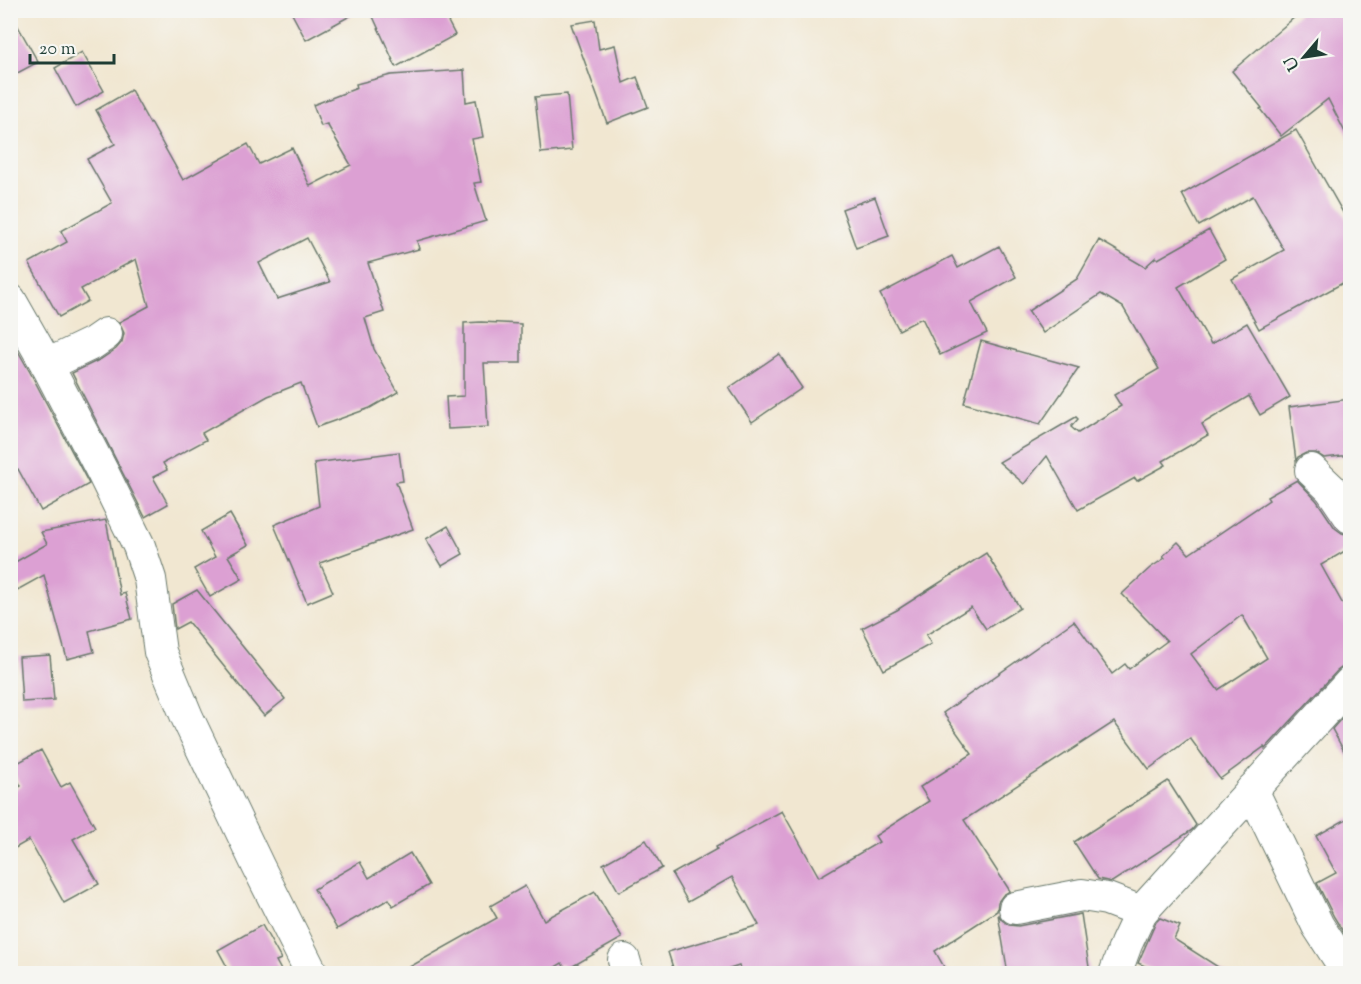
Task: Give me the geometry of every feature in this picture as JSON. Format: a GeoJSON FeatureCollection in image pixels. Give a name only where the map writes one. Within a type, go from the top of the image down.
{"type":"FeatureCollection","features":[{"type":"Feature","properties":{"kind":"street"},"geometry":{"type":"LineString","coordinates":[[10,300],[104,473],[139,546],[150,579],[160,651],[187,717],[312,974]]}},
{"type":"Feature","properties":{"kind":"street"},"geometry":{"type":"LineString","coordinates":[[47,365],[93,343],[105,334]]}},
{"type":"Feature","properties":{"kind":"street"},"geometry":{"type":"LineString","coordinates":[[1311,470],[1330,489],[1350,517]]}},
{"type":"Feature","properties":{"kind":"street"},"geometry":{"type":"LineString","coordinates":[[1115,974],[1141,912],[1350,684]]}},
{"type":"Feature","properties":{"kind":"street"},"geometry":{"type":"LineString","coordinates":[[1252,790],[1318,926],[1349,974]]}},
{"type":"Feature","properties":{"kind":"street"},"geometry":{"type":"LineString","coordinates":[[1015,908],[1082,895],[1107,899],[1141,912]]}},
{"type":"Feature","properties":{"kind":"building"},"geometry":{"type":"Polygon","coordinates":[[[290,10],[361,10],[306,40],[290,10]]]}},
{"type":"Feature","properties":{"kind":"building"},"geometry":{"type":"Polygon","coordinates":[[[370,10],[442,10],[455,35],[396,67],[370,10]]]}},
{"type":"Feature","properties":{"kind":"building"},"geometry":{"type":"Polygon","coordinates":[[[1303,10],[1350,10],[1350,142],[1328,99],[1281,136],[1232,71],[1303,10]]]}},
{"type":"Feature","properties":{"kind":"building"},"geometry":{"type":"Polygon","coordinates":[[[10,12],[38,62],[10,77],[10,12]]]}},
{"type":"Feature","properties":{"kind":"building"},"geometry":{"type":"Polygon","coordinates":[[[595,20],[599,49],[615,45],[623,83],[637,77],[648,107],[607,123],[571,24],[595,20]]]}},
{"type":"Feature","properties":{"kind":"building"},"geometry":{"type":"Polygon","coordinates":[[[82,52],[104,91],[76,107],[55,68],[82,52]]]}},
{"type":"Feature","properties":{"kind":"building"},"geometry":{"type":"Polygon","coordinates":[[[464,70],[466,102],[476,100],[483,137],[472,139],[481,182],[474,183],[486,221],[417,241],[419,249],[368,263],[384,312],[365,318],[374,349],[398,392],[370,408],[317,427],[301,383],[268,396],[202,433],[206,440],[163,463],[167,470],[153,477],[168,504],[145,517],[72,373],[116,349],[122,342],[124,333],[119,322],[149,306],[136,259],[81,289],[88,301],[59,317],[29,263],[67,242],[61,231],[112,203],[87,159],[115,144],[96,110],[131,90],[183,180],[248,144],[259,164],[292,148],[310,186],[351,165],[327,124],[321,126],[313,105],[357,88],[356,84],[391,75],[464,70]],[[307,238],[259,263],[277,299],[330,282],[307,238]]]}},
{"type":"Feature","properties":{"kind":"building"},"geometry":{"type":"Polygon","coordinates":[[[567,94],[572,150],[541,153],[535,97],[567,94]]]}},
{"type":"Feature","properties":{"kind":"building"},"geometry":{"type":"Polygon","coordinates":[[[1296,130],[1350,225],[1350,279],[1259,329],[1232,279],[1284,250],[1253,196],[1199,226],[1182,194],[1296,130]]]}},
{"type":"Feature","properties":{"kind":"building"},"geometry":{"type":"Polygon","coordinates":[[[875,197],[889,236],[856,248],[842,209],[875,197]]]}},
{"type":"Feature","properties":{"kind":"building"},"geometry":{"type":"Polygon","coordinates":[[[1209,230],[1225,259],[1178,287],[1211,344],[1247,323],[1290,397],[1260,415],[1249,396],[1202,424],[1208,435],[1163,461],[1166,465],[1137,481],[1135,478],[1078,510],[1047,456],[1024,484],[999,462],[1076,417],[1078,419],[1071,427],[1078,433],[1121,406],[1114,395],[1159,369],[1123,307],[1101,294],[1043,333],[1028,311],[1077,279],[1099,240],[1145,267],[1156,257],[1158,259],[1209,230]]]}},
{"type":"Feature","properties":{"kind":"building"},"geometry":{"type":"Polygon","coordinates":[[[999,246],[1016,277],[971,302],[987,333],[940,355],[922,318],[899,330],[880,294],[952,256],[958,268],[999,246]]]}},
{"type":"Feature","properties":{"kind":"building"},"geometry":{"type":"Polygon","coordinates":[[[464,323],[521,324],[521,363],[484,363],[488,427],[448,429],[446,397],[464,396],[464,323]]]}},
{"type":"Feature","properties":{"kind":"building"},"geometry":{"type":"Polygon","coordinates":[[[10,337],[89,484],[41,511],[18,469],[10,474],[10,337]]]}},
{"type":"Feature","properties":{"kind":"building"},"geometry":{"type":"Polygon","coordinates":[[[981,341],[1079,368],[1040,424],[964,403],[981,341]]]}},
{"type":"Feature","properties":{"kind":"building"},"geometry":{"type":"Polygon","coordinates":[[[779,354],[802,388],[752,422],[729,388],[779,354]]]}},
{"type":"Feature","properties":{"kind":"building"},"geometry":{"type":"Polygon","coordinates":[[[1350,399],[1350,455],[1324,458],[1316,453],[1306,453],[1298,457],[1296,461],[1289,407],[1350,399]]]}},
{"type":"Feature","properties":{"kind":"building"},"geometry":{"type":"Polygon","coordinates":[[[399,452],[403,481],[396,482],[413,529],[320,563],[333,592],[307,603],[274,525],[319,506],[314,463],[399,452]]]}},
{"type":"Feature","properties":{"kind":"building"},"geometry":{"type":"Polygon","coordinates":[[[1297,480],[1317,501],[1335,528],[1350,535],[1350,548],[1321,565],[1350,617],[1350,665],[1337,671],[1265,749],[1264,747],[1220,779],[1190,738],[1149,769],[1114,722],[964,820],[1010,891],[998,902],[997,911],[935,951],[948,974],[743,974],[739,966],[714,974],[675,974],[668,952],[759,925],[732,877],[688,902],[672,874],[782,811],[819,877],[879,842],[875,836],[929,801],[920,787],[972,754],[943,713],[1074,621],[1112,674],[1125,664],[1129,669],[1167,641],[1122,594],[1150,568],[1165,558],[1163,556],[1178,542],[1189,554],[1269,500],[1267,497],[1297,480]],[[1242,615],[1191,654],[1218,690],[1267,658],[1242,615]]]}},
{"type":"Feature","properties":{"kind":"building"},"geometry":{"type":"Polygon","coordinates":[[[230,514],[248,545],[228,556],[242,579],[210,597],[194,569],[215,557],[201,531],[230,514]]]}},
{"type":"Feature","properties":{"kind":"building"},"geometry":{"type":"Polygon","coordinates":[[[106,520],[120,595],[125,593],[132,619],[89,631],[94,652],[67,659],[44,575],[10,594],[10,565],[47,544],[41,532],[106,520]]]}},
{"type":"Feature","properties":{"kind":"building"},"geometry":{"type":"Polygon","coordinates":[[[448,526],[463,554],[442,566],[426,539],[448,526]]]}},
{"type":"Feature","properties":{"kind":"building"},"geometry":{"type":"Polygon","coordinates":[[[986,553],[1020,608],[986,629],[971,607],[926,635],[931,644],[884,670],[862,628],[897,610],[986,553]]]}},
{"type":"Feature","properties":{"kind":"building"},"geometry":{"type":"Polygon","coordinates":[[[197,590],[285,699],[264,716],[188,622],[175,629],[172,604],[197,590]]]}},
{"type":"Feature","properties":{"kind":"building"},"geometry":{"type":"Polygon","coordinates":[[[50,655],[54,700],[22,702],[19,657],[50,655]]]}},
{"type":"Feature","properties":{"kind":"building"},"geometry":{"type":"Polygon","coordinates":[[[1350,709],[1350,762],[1332,729],[1350,709]]]}},
{"type":"Feature","properties":{"kind":"building"},"geometry":{"type":"Polygon","coordinates":[[[41,750],[61,787],[70,782],[95,827],[73,839],[99,884],[64,903],[29,840],[10,851],[10,792],[21,786],[10,767],[41,750]]]}},
{"type":"Feature","properties":{"kind":"building"},"geometry":{"type":"Polygon","coordinates":[[[1168,781],[1196,825],[1192,830],[1112,882],[1098,879],[1074,842],[1168,781]]]}},
{"type":"Feature","properties":{"kind":"building"},"geometry":{"type":"Polygon","coordinates":[[[1350,817],[1350,943],[1317,883],[1336,873],[1316,836],[1350,817]]]}},
{"type":"Feature","properties":{"kind":"building"},"geometry":{"type":"Polygon","coordinates":[[[646,840],[662,868],[619,892],[603,864],[646,840]]]}},
{"type":"Feature","properties":{"kind":"building"},"geometry":{"type":"Polygon","coordinates":[[[410,853],[429,885],[393,906],[389,899],[337,929],[314,889],[360,862],[369,878],[410,853]]]}},
{"type":"Feature","properties":{"kind":"building"},"geometry":{"type":"Polygon","coordinates":[[[525,886],[544,920],[595,892],[622,938],[566,970],[562,963],[544,974],[397,974],[497,918],[490,906],[525,886]]]}},
{"type":"Feature","properties":{"kind":"building"},"geometry":{"type":"Polygon","coordinates":[[[998,914],[1009,925],[1018,926],[1081,914],[1090,974],[1008,974],[998,914]]]}},
{"type":"Feature","properties":{"kind":"building"},"geometry":{"type":"Polygon","coordinates":[[[1160,918],[1180,926],[1174,939],[1229,974],[1163,974],[1138,963],[1156,922],[1160,918]]]}},
{"type":"Feature","properties":{"kind":"building"},"geometry":{"type":"Polygon","coordinates":[[[262,925],[281,959],[276,961],[283,974],[231,974],[218,950],[262,925]]]}}]}
